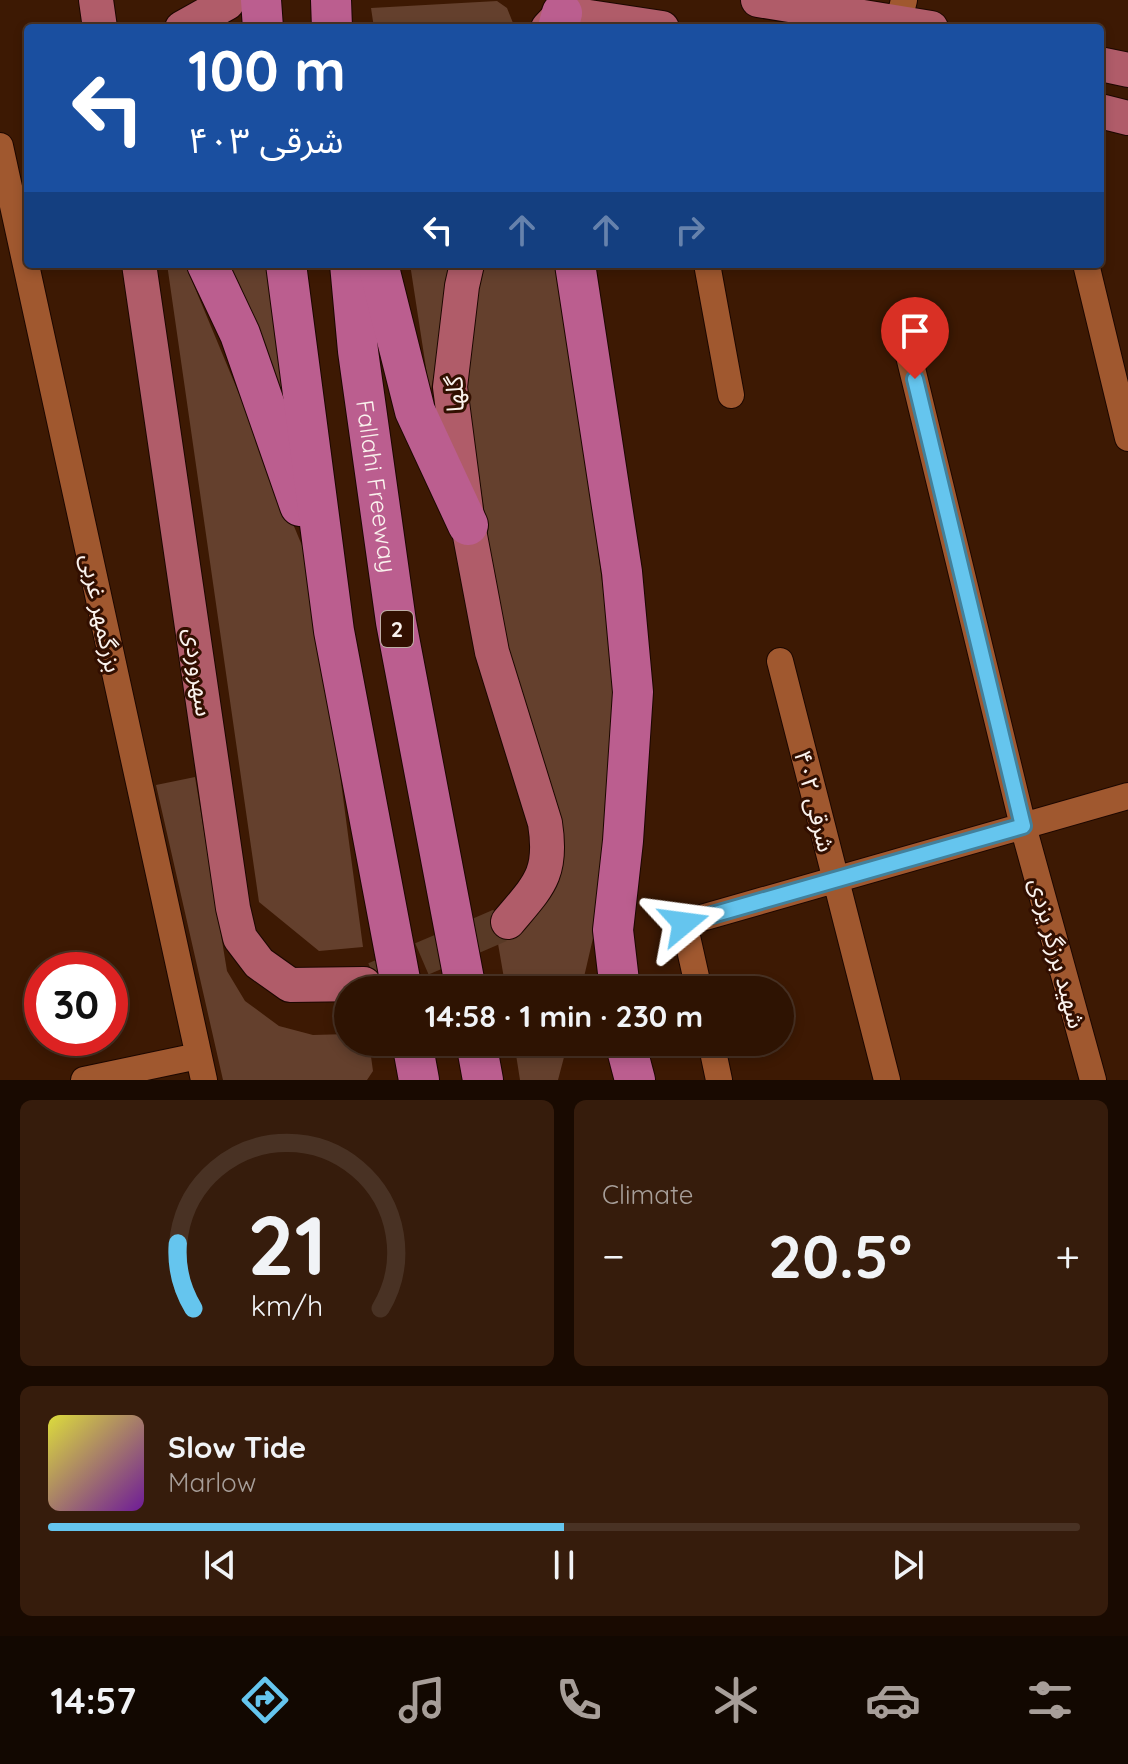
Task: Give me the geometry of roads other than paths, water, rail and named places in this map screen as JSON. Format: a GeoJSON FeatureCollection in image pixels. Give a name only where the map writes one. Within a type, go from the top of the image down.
{"type":"FeatureCollection","features":[{"type":"Feature","properties":{"kind":"highway"},"geometry":{"type":"LineString","coordinates":[[331,0],[332,24]]}},
{"type":"Feature","properties":{"kind":"highway"},"geometry":{"type":"LineString","coordinates":[[231,1],[258,24]]}},
{"type":"Feature","properties":{"kind":"highway"},"geometry":{"type":"LineString","coordinates":[[209,268],[240,334],[330,594]]}},
{"type":"Feature","properties":{"kind":"highway"},"geometry":{"type":"LineString","coordinates":[[287,268],[381,976]]}},
{"type":"Feature","properties":{"kind":"highway","name":"Fallahi Freeway"},"geometry":{"type":"LineString","coordinates":[[350,268],[358,351],[396,622],[463,976]]}},
{"type":"Feature","properties":{"kind":"highway"},"geometry":{"type":"LineString","coordinates":[[379,268],[415,411],[468,525]]}},
{"type":"Feature","properties":{"kind":"highway"},"geometry":{"type":"LineString","coordinates":[[576,268],[622,572],[633,692],[623,841],[613,930],[618,976]]}},
{"type":"Feature","properties":{"kind":"highway"},"geometry":{"type":"LineString","coordinates":[[415,1056],[419,1080]]}},
{"type":"Feature","properties":{"kind":"highway"},"geometry":{"type":"LineString","coordinates":[[479,1056],[483,1080]]}},
{"type":"Feature","properties":{"kind":"highway"},"geometry":{"type":"LineString","coordinates":[[629,1056],[635,1080]]}},
{"type":"Feature","properties":{"kind":"main road"},"geometry":{"type":"LineString","coordinates":[[96,0],[99,24]]}},
{"type":"Feature","properties":{"kind":"main road"},"geometry":{"type":"LineString","coordinates":[[758,0],[899,16],[920,24]]}},
{"type":"Feature","properties":{"kind":"main road"},"geometry":{"type":"LineString","coordinates":[[189,24],[231,1]]}},
{"type":"Feature","properties":{"kind":"main road"},"geometry":{"type":"LineString","coordinates":[[556,23],[577,24]]}},
{"type":"Feature","properties":{"kind":"main road"},"geometry":{"type":"LineString","coordinates":[[1104,65],[1128,70]]}},
{"type":"Feature","properties":{"kind":"main road"},"geometry":{"type":"LineString","coordinates":[[1104,112],[1128,118]]}},
{"type":"Feature","properties":{"kind":"main road","name":"سهروردی"},"geometry":{"type":"LineString","coordinates":[[140,268],[240,938],[259,963],[290,985],[334,986]]}},
{"type":"Feature","properties":{"kind":"main road","name":"گلها"},"geometry":{"type":"LineString","coordinates":[[466,268],[450,387],[468,525],[492,652],[545,823],[550,851],[539,886],[508,922]]}},
{"type":"Feature","properties":{"kind":"street","name":"بزرگمهر غربی"},"geometry":{"type":"LineString","coordinates":[[0,146],[24,256]]}},
{"type":"Feature","properties":{"kind":"street","name":"بزرگمهر غربی"},"geometry":{"type":"LineString","coordinates":[[27,268],[201,1068]]}},
{"type":"Feature","properties":{"kind":"street"},"geometry":{"type":"LineString","coordinates":[[708,268],[731,395]]}},
{"type":"Feature","properties":{"kind":"street"},"geometry":{"type":"LineString","coordinates":[[1087,268],[1128,438]]}},
{"type":"Feature","properties":{"kind":"street","name":"شهید برزگر یزدی"},"geometry":{"type":"LineString","coordinates":[[900,319],[1023,826],[1093,1080]]}},
{"type":"Feature","properties":{"kind":"street","name":"۴۰۲ شرقی"},"geometry":{"type":"LineString","coordinates":[[780,661],[887,1080]]}},
{"type":"Feature","properties":{"kind":"street"},"geometry":{"type":"LineString","coordinates":[[696,976],[684,923],[1128,796]]}},
{"type":"Feature","properties":{"kind":"street"},"geometry":{"type":"LineString","coordinates":[[714,1056],[719,1080]]}},
{"type":"Feature","properties":{"kind":"street"},"geometry":{"type":"LineString","coordinates":[[84,1080],[201,1068]]}},
{"type":"Feature","properties":{"kind":"tunnel"},"geometry":{"type":"LineString","coordinates":[[382,976],[508,922]]}}]}
